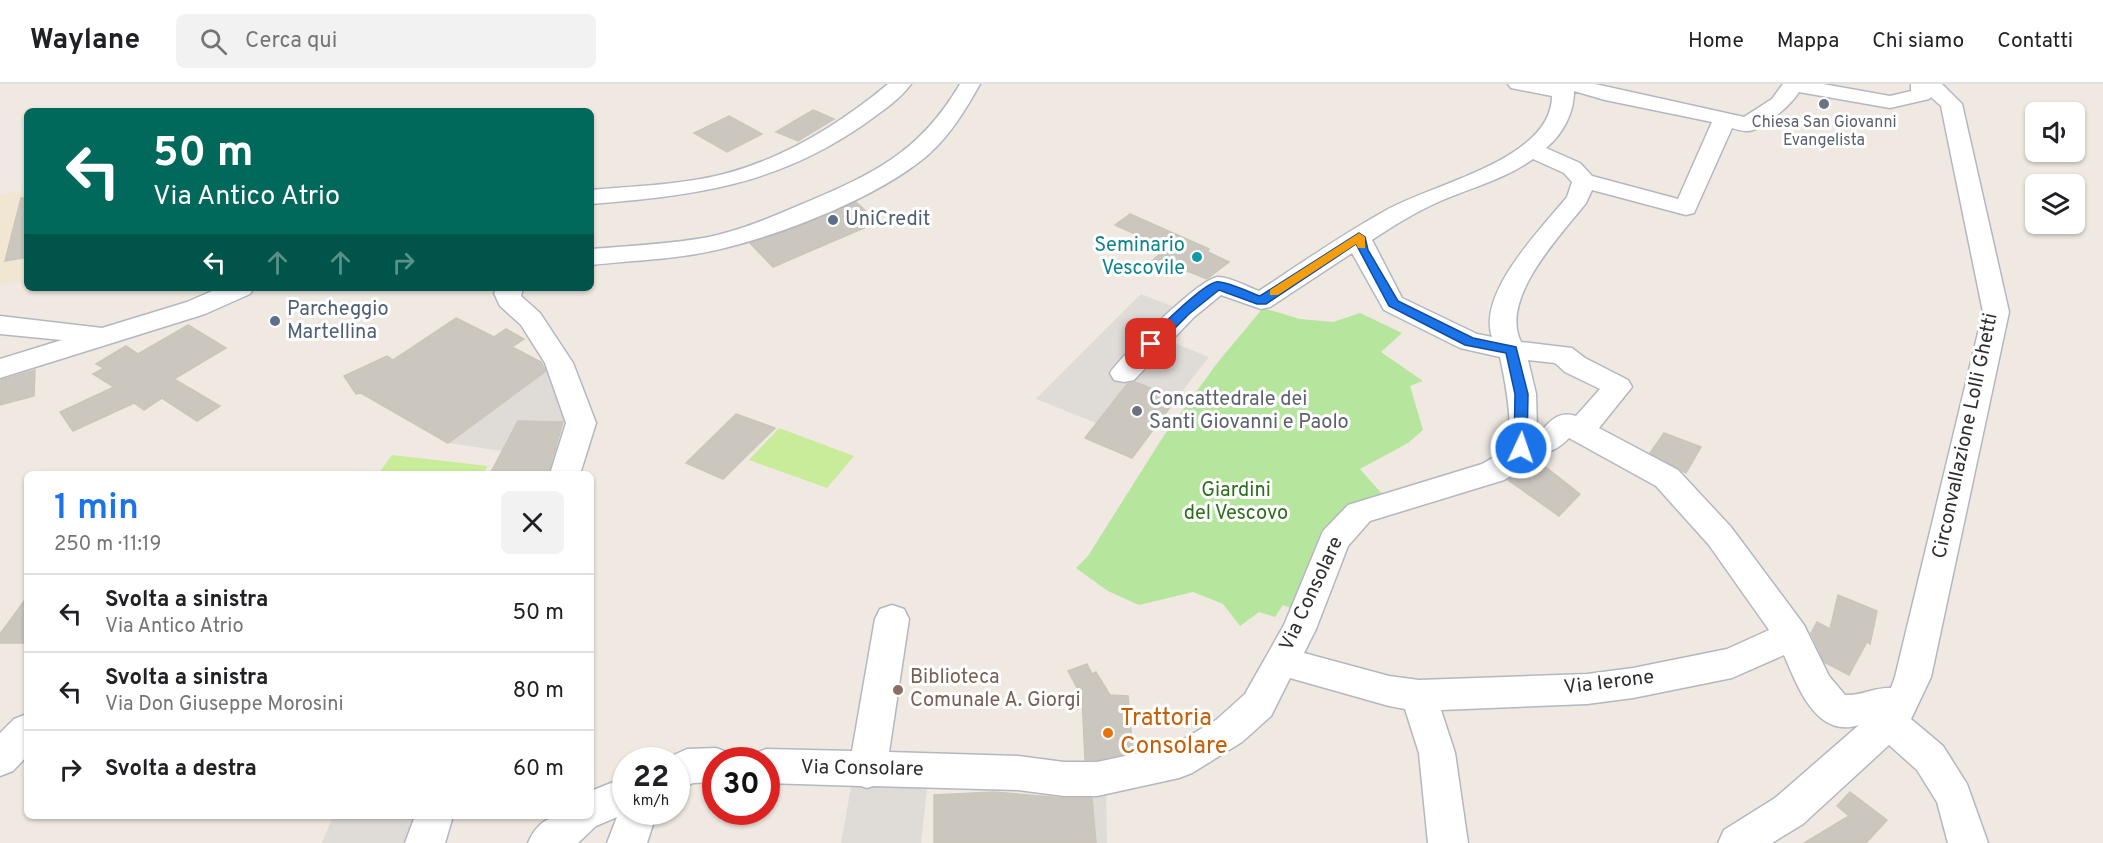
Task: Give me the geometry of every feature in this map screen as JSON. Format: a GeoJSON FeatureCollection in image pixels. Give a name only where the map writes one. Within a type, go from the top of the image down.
{"type":"FeatureCollection","features":[{"type":"Feature","properties":{"kind":"street"},"geometry":{"type":"LineString","coordinates":[[594,197],[726,180],[763,169],[806,150],[870,111],[901,84]]}},
{"type":"Feature","properties":{"kind":"street"},"geometry":{"type":"LineString","coordinates":[[594,258],[709,244],[768,227],[859,189],[904,164],[930,142],[958,110],[970,84]]}},
{"type":"Feature","properties":{"kind":"street"},"geometry":{"type":"LineString","coordinates":[[1518,84],[1566,86],[1702,113],[1747,125],[1786,100],[1793,85],[1890,102],[1922,95],[1921,84]]}},
{"type":"Feature","properties":{"kind":"street","name":"Circonvallazione Lolli Ghetti"},"geometry":{"type":"LineString","coordinates":[[1895,713],[1913,677],[1996,312],[1958,125],[1951,104],[1930,84]]}},
{"type":"Feature","properties":{"kind":"street"},"geometry":{"type":"LineString","coordinates":[[1124,373],[1185,311],[1218,285],[1261,301],[1359,237],[1427,198],[1506,168],[1546,137],[1563,108],[1566,86]]}},
{"type":"Feature","properties":{"kind":"street"},"geometry":{"type":"LineString","coordinates":[[1531,150],[1572,168],[1584,181],[1686,208],[1724,120]]}},
{"type":"Feature","properties":{"kind":"street"},"geometry":{"type":"LineString","coordinates":[[1584,181],[1578,198],[1519,273],[1506,301],[1504,334],[1512,350],[1522,394],[1523,439],[1547,442],[1566,423],[1667,478],[1720,536],[1792,635],[1816,687],[1836,710],[1855,711],[1880,703],[1895,713],[1930,758],[1954,796],[1968,843]]}},
{"type":"Feature","properties":{"kind":"street"},"geometry":{"type":"LineString","coordinates":[[1359,237],[1363,250],[1393,304],[1470,342],[1512,350],[1562,354],[1575,365],[1618,387],[1580,430]]}},
{"type":"Feature","properties":{"kind":"street"},"geometry":{"type":"LineString","coordinates":[[0,369],[196,308],[234,291]]}},
{"type":"Feature","properties":{"kind":"street"},"geometry":{"type":"LineString","coordinates":[[508,291],[508,300],[531,319],[559,363],[581,423],[566,471]]}},
{"type":"Feature","properties":{"kind":"street"},"geometry":{"type":"LineString","coordinates":[[0,324],[107,337]]}},
{"type":"Feature","properties":{"kind":"street","name":"Via Consolare"},"geometry":{"type":"LineString","coordinates":[[780,767],[867,771],[1018,773],[1064,779],[1097,779],[1179,761],[1229,731],[1258,705],[1299,629],[1334,540],[1359,513],[1493,472],[1512,460],[1521,448],[1523,439]]}},
{"type":"Feature","properties":{"kind":"street"},"geometry":{"type":"LineString","coordinates":[[867,771],[892,619]]}},
{"type":"Feature","properties":{"kind":"street","name":"Via Ierone"},"geometry":{"type":"LineString","coordinates":[[1281,661],[1389,691],[1419,695],[1587,689],[1633,683],[1732,663],[1792,635]]}},
{"type":"Feature","properties":{"kind":"street"},"geometry":{"type":"LineString","coordinates":[[1419,695],[1437,753],[1448,843]]}},
{"type":"Feature","properties":{"kind":"street"},"geometry":{"type":"LineString","coordinates":[[1738,843],[1790,811],[1895,713]]}},
{"type":"Feature","properties":{"kind":"street"},"geometry":{"type":"LineString","coordinates":[[0,759],[24,733]]}},
{"type":"Feature","properties":{"kind":"street"},"geometry":{"type":"LineString","coordinates":[[594,809],[612,800]]}},
{"type":"Feature","properties":{"kind":"street"},"geometry":{"type":"LineString","coordinates":[[424,843],[433,819]]}},
{"type":"Feature","properties":{"kind":"street"},"geometry":{"type":"LineString","coordinates":[[548,843],[577,819]]}},
{"type":"Feature","properties":{"kind":"street"},"geometry":{"type":"LineString","coordinates":[[627,843],[633,825]]}},
{"type":"Feature","properties":{"kind":"shaded area"},"geometry":{"type":"Polygon","coordinates":[[[24,191],[24,281],[0,285],[0,195],[24,191]]]}},
{"type":"Feature","properties":{"kind":"shaded area"},"geometry":{"type":"Polygon","coordinates":[[[1141,294],[1185,311],[1169,341],[1209,357],[1177,398],[1131,380],[1096,423],[1036,399],[1141,294]]]}},
{"type":"Feature","properties":{"kind":"shaded area"},"geometry":{"type":"Polygon","coordinates":[[[552,367],[570,422],[518,421],[502,451],[448,443],[552,367]]]}},
{"type":"Feature","properties":{"kind":"shaded area"},"geometry":{"type":"Polygon","coordinates":[[[854,770],[929,771],[921,843],[841,843],[854,770]]]}},
{"type":"Feature","properties":{"kind":"shaded area"},"geometry":{"type":"Polygon","coordinates":[[[1062,782],[1106,783],[1107,843],[1064,843],[1062,782]]]}},
{"type":"Feature","properties":{"kind":"shaded area"},"geometry":{"type":"Polygon","coordinates":[[[332,819],[447,819],[438,843],[322,843],[332,819]]]}},
{"type":"Feature","properties":{"kind":"green space","name":"Giardini del Vescovo"},"geometry":{"type":"Polygon","coordinates":[[[1263,308],[1300,319],[1333,322],[1360,313],[1402,333],[1381,352],[1423,381],[1410,386],[1423,430],[1408,443],[1360,469],[1390,503],[1361,505],[1305,614],[1283,605],[1275,617],[1259,612],[1240,626],[1223,604],[1193,592],[1139,605],[1108,591],[1076,568],[1088,556],[1163,437],[1218,362],[1263,308]]]}},
{"type":"Feature","properties":{"kind":"green space"},"geometry":{"type":"Polygon","coordinates":[[[779,428],[854,456],[827,488],[749,460],[779,428]]]}},
{"type":"Feature","properties":{"kind":"green space"},"geometry":{"type":"Polygon","coordinates":[[[392,455],[488,466],[484,471],[380,471],[392,455]]]}},
{"type":"Feature","properties":{"kind":"building"},"geometry":{"type":"Polygon","coordinates":[[[813,110],[834,119],[798,141],[776,132],[813,110]]]}},
{"type":"Feature","properties":{"kind":"building"},"geometry":{"type":"Polygon","coordinates":[[[729,116],[762,134],[727,152],[694,133],[729,116]]]}},
{"type":"Feature","properties":{"kind":"building"},"geometry":{"type":"Polygon","coordinates":[[[21,198],[24,198],[24,258],[5,261],[21,198]]]}},
{"type":"Feature","properties":{"kind":"building"},"geometry":{"type":"Polygon","coordinates":[[[856,202],[878,222],[773,267],[750,243],[819,219],[856,202]]]}},
{"type":"Feature","properties":{"kind":"building"},"geometry":{"type":"Polygon","coordinates":[[[1130,214],[1209,249],[1208,252],[1229,262],[1207,279],[1167,263],[1152,261],[1166,248],[1115,225],[1130,214]]]}},
{"type":"Feature","properties":{"kind":"building"},"geometry":{"type":"Polygon","coordinates":[[[456,318],[494,337],[506,329],[524,339],[512,347],[541,362],[546,371],[448,443],[361,393],[356,394],[344,376],[387,356],[393,360],[456,318]]]}},
{"type":"Feature","properties":{"kind":"building"},"geometry":{"type":"Polygon","coordinates":[[[188,325],[226,348],[174,379],[220,406],[197,421],[162,398],[144,410],[134,403],[73,431],[60,412],[114,387],[93,374],[104,368],[96,364],[126,346],[138,354],[188,325]]]}},
{"type":"Feature","properties":{"kind":"building"},"geometry":{"type":"Polygon","coordinates":[[[35,370],[34,396],[0,405],[1,380],[35,370]]]}},
{"type":"Feature","properties":{"kind":"building","name":"Concattedrale dei Santi Giovanni e Paolo"},"geometry":{"type":"Polygon","coordinates":[[[1135,382],[1177,398],[1132,458],[1085,438],[1128,383],[1135,382]]]}},
{"type":"Feature","properties":{"kind":"building"},"geometry":{"type":"Polygon","coordinates":[[[736,414],[775,428],[723,479],[686,463],[736,414]]]}},
{"type":"Feature","properties":{"kind":"building"},"geometry":{"type":"Polygon","coordinates":[[[518,421],[563,422],[549,471],[492,471],[518,421]]]}},
{"type":"Feature","properties":{"kind":"building"},"geometry":{"type":"Polygon","coordinates":[[[1664,433],[1701,447],[1686,473],[1650,453],[1664,433]]]}},
{"type":"Feature","properties":{"kind":"building"},"geometry":{"type":"Polygon","coordinates":[[[1533,457],[1580,494],[1559,516],[1508,480],[1524,470],[1533,457]]]}},
{"type":"Feature","properties":{"kind":"building"},"geometry":{"type":"Polygon","coordinates":[[[1838,595],[1877,611],[1870,644],[1867,642],[1849,675],[1824,662],[1811,633],[1817,622],[1830,629],[1838,595]]]}},
{"type":"Feature","properties":{"kind":"building"},"geometry":{"type":"Polygon","coordinates":[[[24,601],[24,643],[0,643],[0,634],[24,601]]]}},
{"type":"Feature","properties":{"kind":"building","name":"Trattoria Consolare"},"geometry":{"type":"Polygon","coordinates":[[[1087,664],[1092,674],[1096,672],[1110,695],[1128,696],[1133,752],[1097,760],[1085,760],[1082,697],[1068,671],[1087,664]]]}},
{"type":"Feature","properties":{"kind":"building"},"geometry":{"type":"Polygon","coordinates":[[[994,792],[1092,798],[1096,843],[934,843],[934,795],[994,792]]]}},
{"type":"Feature","properties":{"kind":"building"},"geometry":{"type":"Polygon","coordinates":[[[1850,792],[1887,820],[1866,843],[1804,843],[1849,816],[1837,806],[1850,792]]]}},
{"type":"Feature","properties":{"kind":"slow traffic"},"geometry":{"type":"LineString","coordinates":[[1274,293],[1359,237],[1362,245]]}},
{"type":"Feature","properties":{"kind":"place","name":"Chiesa San Giovanni Evangelista"},"geometry":{"type":"Point","coordinates":[1824,104]}},
{"type":"Feature","properties":{"kind":"place","name":"UniCredit"},"geometry":{"type":"Point","coordinates":[833,220]}},
{"type":"Feature","properties":{"kind":"place","name":"Seminario Vescovile"},"geometry":{"type":"Point","coordinates":[1197,257]}},
{"type":"Feature","properties":{"kind":"place","name":"Parcheggio Martellina"},"geometry":{"type":"Point","coordinates":[275,321]}},
{"type":"Feature","properties":{"kind":"place","name":"Concattedrale dei Santi Giovanni e Paolo"},"geometry":{"type":"Point","coordinates":[1137,411]}},
{"type":"Feature","properties":{"kind":"place","name":"Biblioteca Comunale A. Giorgi"},"geometry":{"type":"Point","coordinates":[898,690]}},
{"type":"Feature","properties":{"kind":"place","name":"Trattoria Consolare"},"geometry":{"type":"Point","coordinates":[1108,733]}},
{"type":"Feature","properties":{"kind":"route"},"geometry":{"type":"LineString","coordinates":[[1151,344],[1185,311],[1218,285],[1261,301],[1359,237],[1363,250],[1393,304],[1470,342],[1512,350],[1522,394],[1523,439],[1521,448]]}}]}
